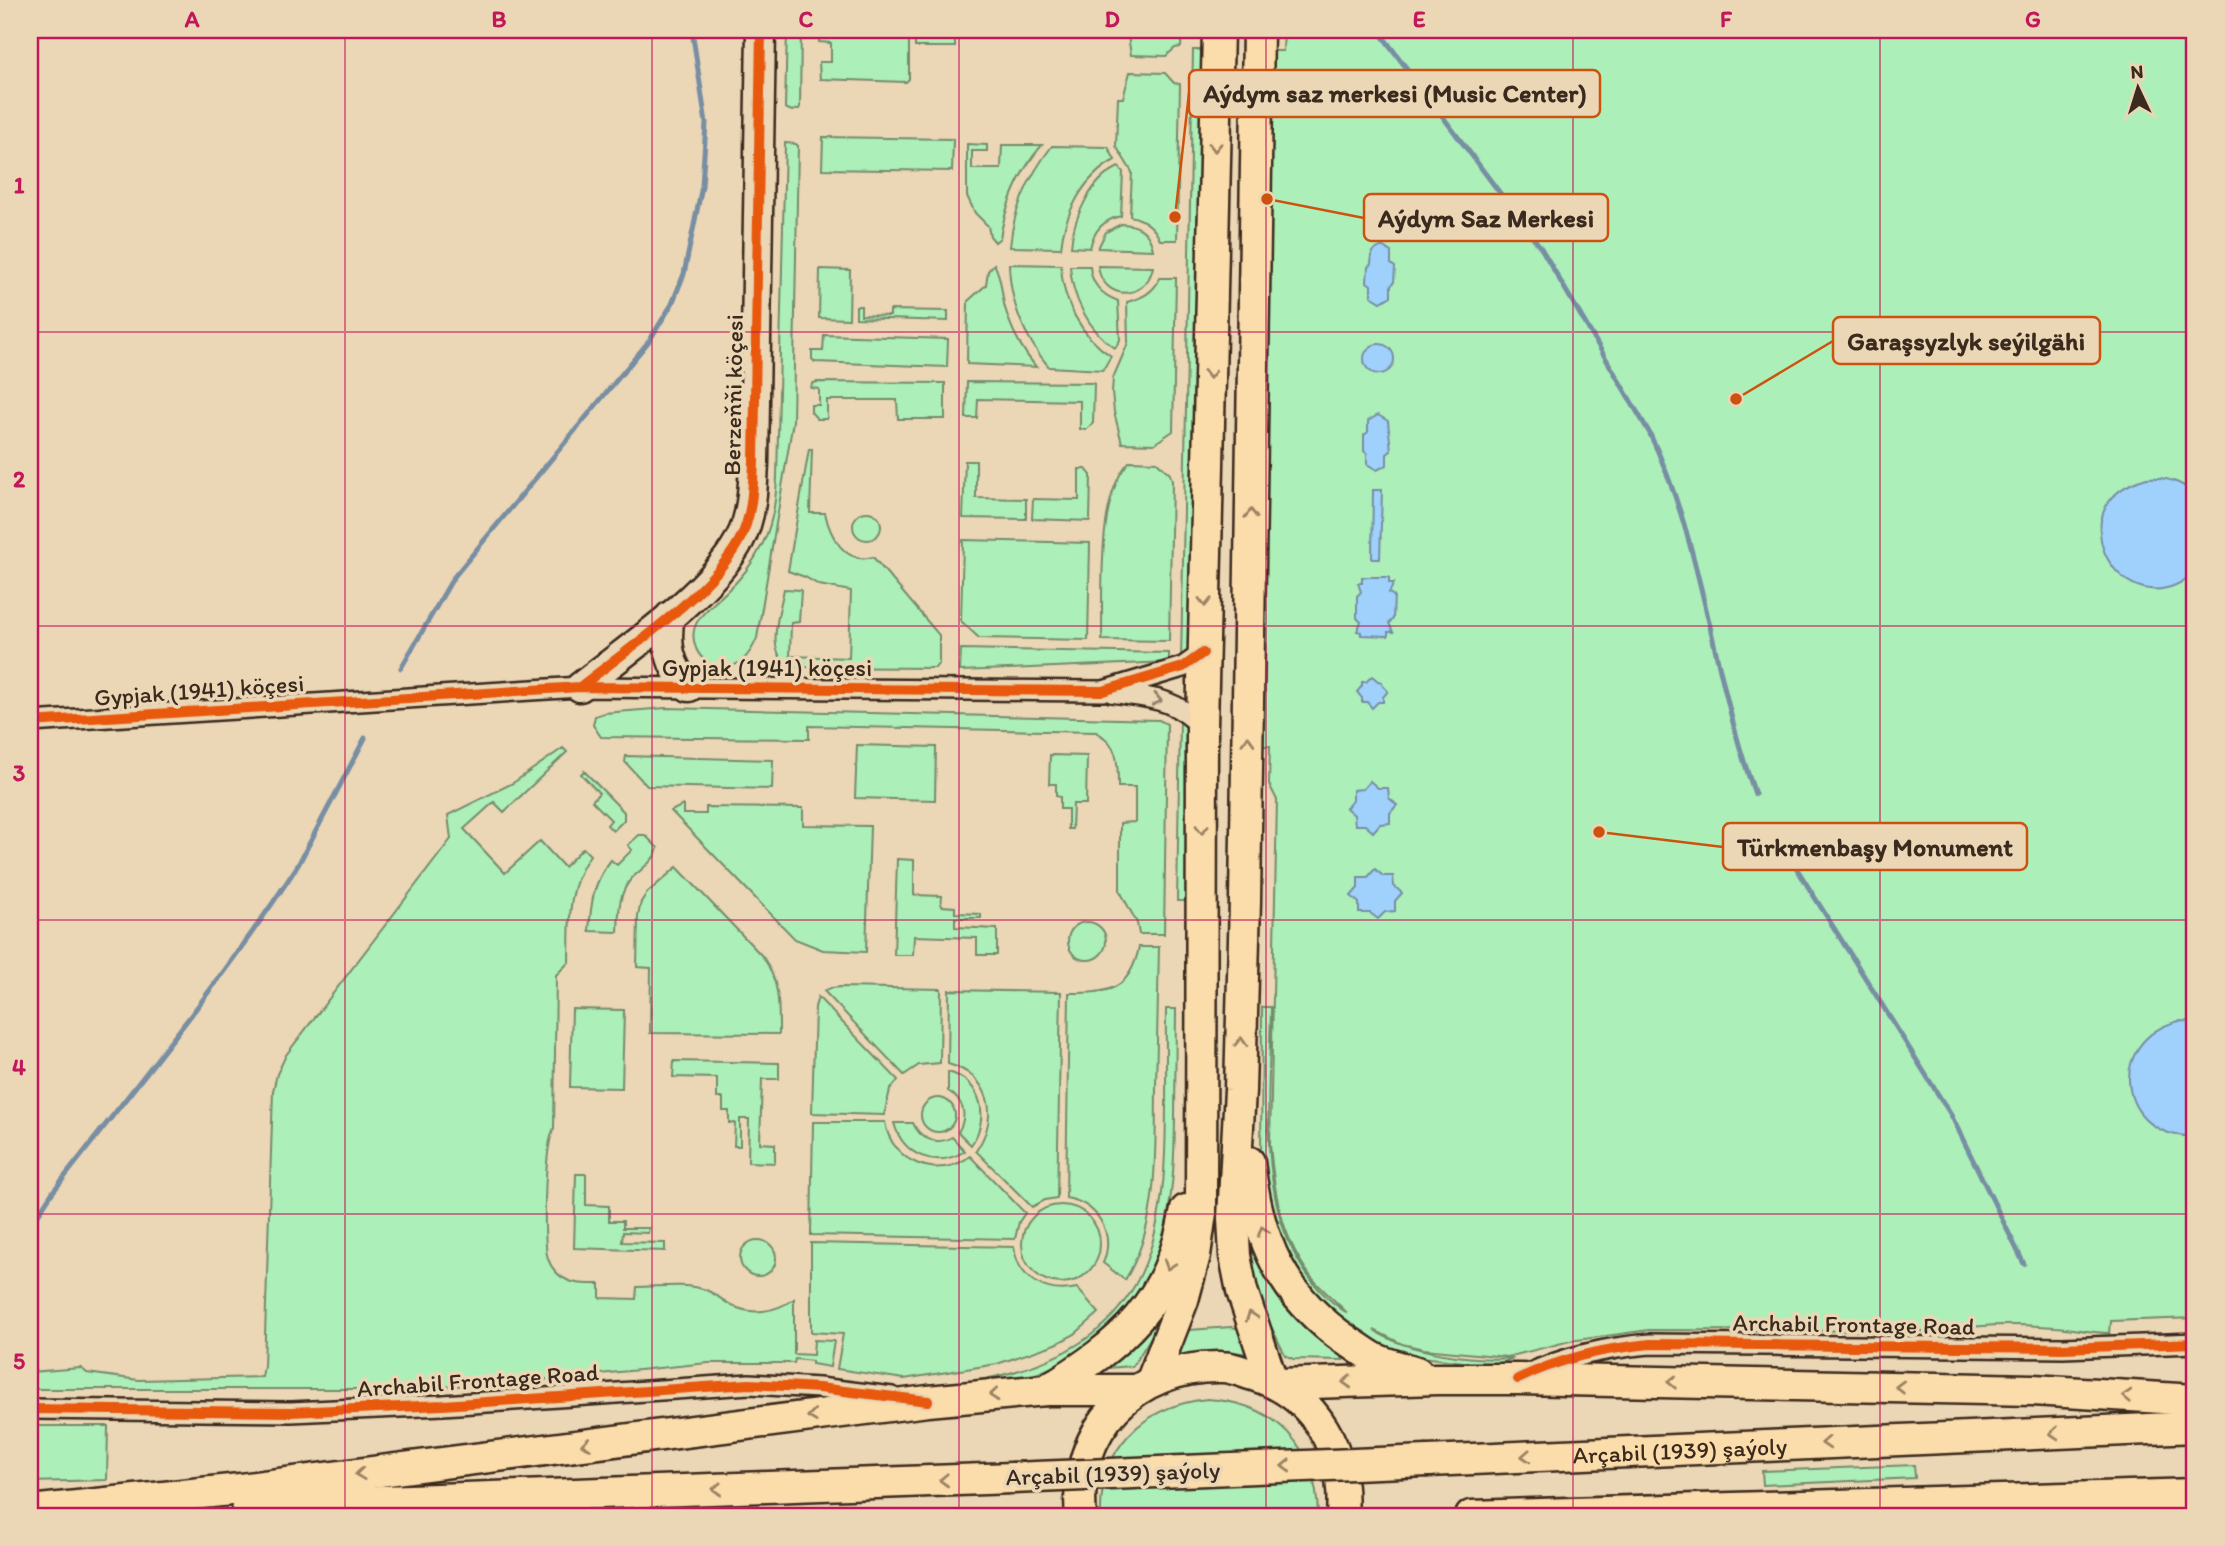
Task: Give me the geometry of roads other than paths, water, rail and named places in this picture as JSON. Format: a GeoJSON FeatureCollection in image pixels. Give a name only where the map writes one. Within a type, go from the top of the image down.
{"type":"FeatureCollection","features":[{"type":"Feature","properties":{"kind":"main road"},"geometry":{"type":"LineString","coordinates":[[1144,1385],[1183,1300],[1195,1255],[1201,1213],[1203,653],[1218,30]]}},
{"type":"Feature","properties":{"kind":"main road"},"geometry":{"type":"LineString","coordinates":[[1258,30],[1245,901],[1240,1090],[1233,1190],[1235,1256],[1242,1291],[1276,1383]]}},
{"type":"Feature","properties":{"kind":"main road"},"geometry":{"type":"LineString","coordinates":[[1201,901],[1245,901]]}},
{"type":"Feature","properties":{"kind":"main road"},"geometry":{"type":"LineString","coordinates":[[1240,1090],[1253,1198],[1271,1255],[1284,1276],[1314,1314],[1333,1331],[1375,1359],[1437,1378]]}},
{"type":"Feature","properties":{"kind":"main road"},"geometry":{"type":"LineString","coordinates":[[1046,1390],[1091,1363],[1124,1335],[1142,1315],[1167,1273],[1184,1220],[1200,1127]]}},
{"type":"Feature","properties":{"kind":"main road"},"geometry":{"type":"LineString","coordinates":[[1081,1516],[1079,1497],[1083,1465],[1094,1436],[1112,1411],[1144,1385],[1187,1368],[1225,1367],[1276,1383],[1305,1404],[1325,1430],[1339,1460],[1344,1492],[1342,1516]]}},
{"type":"Feature","properties":{"kind":"main road"},"geometry":{"type":"LineString","coordinates":[[1276,1383],[1437,1378],[1518,1379],[2033,1390],[2195,1400]]}},
{"type":"Feature","properties":{"kind":"main road"},"geometry":{"type":"LineString","coordinates":[[30,1513],[240,1489],[928,1401],[1046,1390],[1144,1385]]}},
{"type":"Feature","properties":{"kind":"main road","name":"Arçabil (1939) şaýoly"},"geometry":{"type":"LineString","coordinates":[[30,1513],[1012,1478],[2195,1427]]}},
{"type":"Feature","properties":{"kind":"main road"},"geometry":{"type":"LineString","coordinates":[[1471,1516],[2195,1494]]}},
{"type":"Feature","properties":{"kind":"main road"},"geometry":{"type":"LineString","coordinates":[[2171,1516],[2195,1513]]}},
{"type":"Feature","properties":{"kind":"street","name":"Berzeňňi köçesi"},"geometry":{"type":"LineString","coordinates":[[580,687],[670,616],[725,563],[740,540],[750,506],[755,448],[761,30]]}},
{"type":"Feature","properties":{"kind":"street"},"geometry":{"type":"LineString","coordinates":[[670,616],[667,631],[671,663],[678,677],[689,687]]}},
{"type":"Feature","properties":{"kind":"street","name":"Gypjak (1941) köçesi"},"geometry":{"type":"LineString","coordinates":[[30,722],[580,687],[1103,691],[1183,667],[1203,653]]}},
{"type":"Feature","properties":{"kind":"street"},"geometry":{"type":"LineString","coordinates":[[1103,691],[1159,700],[1177,706],[1202,727]]}},
{"type":"Feature","properties":{"kind":"street","name":"Archabil Frontage Road"},"geometry":{"type":"LineString","coordinates":[[1518,1379],[1545,1366],[1584,1353],[1650,1344],[2063,1348],[2195,1343]]}},
{"type":"Feature","properties":{"kind":"street","name":"Archabil Frontage Road"},"geometry":{"type":"LineString","coordinates":[[30,1409],[291,1412],[443,1405],[749,1384],[819,1388],[928,1401]]}},
{"type":"Feature","properties":{"kind":"water"},"geometry":{"type":"Polygon","coordinates":[[[1382,246],[1391,252],[1391,264],[1395,267],[1391,296],[1381,302],[1371,296],[1371,285],[1367,282],[1372,252],[1382,246]]]}},
{"type":"Feature","properties":{"kind":"water"},"geometry":{"type":"Polygon","coordinates":[[[1379,344],[1385,345],[1393,353],[1393,365],[1385,373],[1379,374],[1373,373],[1365,365],[1364,359],[1365,353],[1373,345],[1379,344]]]}},
{"type":"Feature","properties":{"kind":"water"},"geometry":{"type":"Polygon","coordinates":[[[1378,415],[1388,421],[1391,451],[1387,454],[1387,465],[1377,470],[1367,464],[1364,435],[1368,432],[1368,421],[1378,415]]]}},
{"type":"Feature","properties":{"kind":"water"},"geometry":{"type":"Polygon","coordinates":[[[2147,478],[2173,481],[2185,486],[2195,495],[2195,572],[2169,587],[2144,588],[2123,577],[2108,559],[2100,536],[2103,513],[2118,492],[2147,478]]]}},
{"type":"Feature","properties":{"kind":"water"},"geometry":{"type":"Polygon","coordinates":[[[1373,490],[1382,490],[1380,559],[1372,559],[1373,490]]]}},
{"type":"Feature","properties":{"kind":"water"},"geometry":{"type":"Polygon","coordinates":[[[1362,577],[1389,577],[1389,583],[1394,583],[1389,593],[1394,596],[1393,619],[1389,623],[1393,632],[1388,632],[1388,636],[1361,635],[1361,632],[1357,631],[1361,622],[1357,618],[1357,596],[1361,592],[1358,583],[1362,583],[1362,577]]]}},
{"type":"Feature","properties":{"kind":"water"},"geometry":{"type":"Polygon","coordinates":[[[1372,676],[1382,682],[1388,691],[1383,702],[1378,702],[1372,708],[1367,702],[1362,702],[1357,692],[1362,682],[1372,676]]]}},
{"type":"Feature","properties":{"kind":"water"},"geometry":{"type":"Polygon","coordinates":[[[1370,781],[1378,788],[1388,788],[1389,798],[1397,805],[1390,813],[1390,823],[1380,824],[1373,832],[1365,825],[1355,825],[1354,815],[1346,808],[1353,800],[1353,790],[1363,789],[1370,781]]]}},
{"type":"Feature","properties":{"kind":"water"},"geometry":{"type":"Polygon","coordinates":[[[1375,869],[1383,876],[1393,876],[1394,886],[1402,893],[1395,901],[1395,911],[1385,912],[1378,919],[1370,913],[1359,913],[1359,903],[1351,896],[1358,888],[1358,877],[1368,877],[1375,869]]]}},
{"type":"Feature","properties":{"kind":"water"},"geometry":{"type":"Polygon","coordinates":[[[2179,1021],[2195,1022],[2195,1136],[2169,1133],[2149,1122],[2136,1106],[2130,1087],[2130,1067],[2139,1048],[2155,1032],[2179,1021]]]}},
{"type":"Feature","properties":{"kind":"waterway"},"geometry":{"type":"LineString","coordinates":[[401,668],[453,578],[649,341],[672,304],[684,274],[702,186],[706,123],[692,30]]}},
{"type":"Feature","properties":{"kind":"waterway"},"geometry":{"type":"LineString","coordinates":[[1378,30],[1541,248],[1649,432],[1668,475],[1683,520],[1740,749],[1755,794]]}},
{"type":"Feature","properties":{"kind":"waterway"},"geometry":{"type":"LineString","coordinates":[[30,1227],[52,1193],[179,1031],[270,907],[298,865],[365,738]]}},
{"type":"Feature","properties":{"kind":"waterway"},"geometry":{"type":"LineString","coordinates":[[1797,869],[1951,1115],[2024,1264]]}},
{"type":"Feature","properties":{"kind":"place","name":"Aýdym Saz Merkesi"},"geometry":{"type":"Point","coordinates":[1267,199]}},
{"type":"Feature","properties":{"kind":"place","name":"Aýdym saz merkesi (Music Center)"},"geometry":{"type":"Point","coordinates":[1175,217]}},
{"type":"Feature","properties":{"kind":"place","name":"Garaşsyzlyk seýilgähi"},"geometry":{"type":"Point","coordinates":[1736,399]}},
{"type":"Feature","properties":{"kind":"place","name":"Türkmenbaşy Monument"},"geometry":{"type":"Point","coordinates":[1599,832]}}]}
